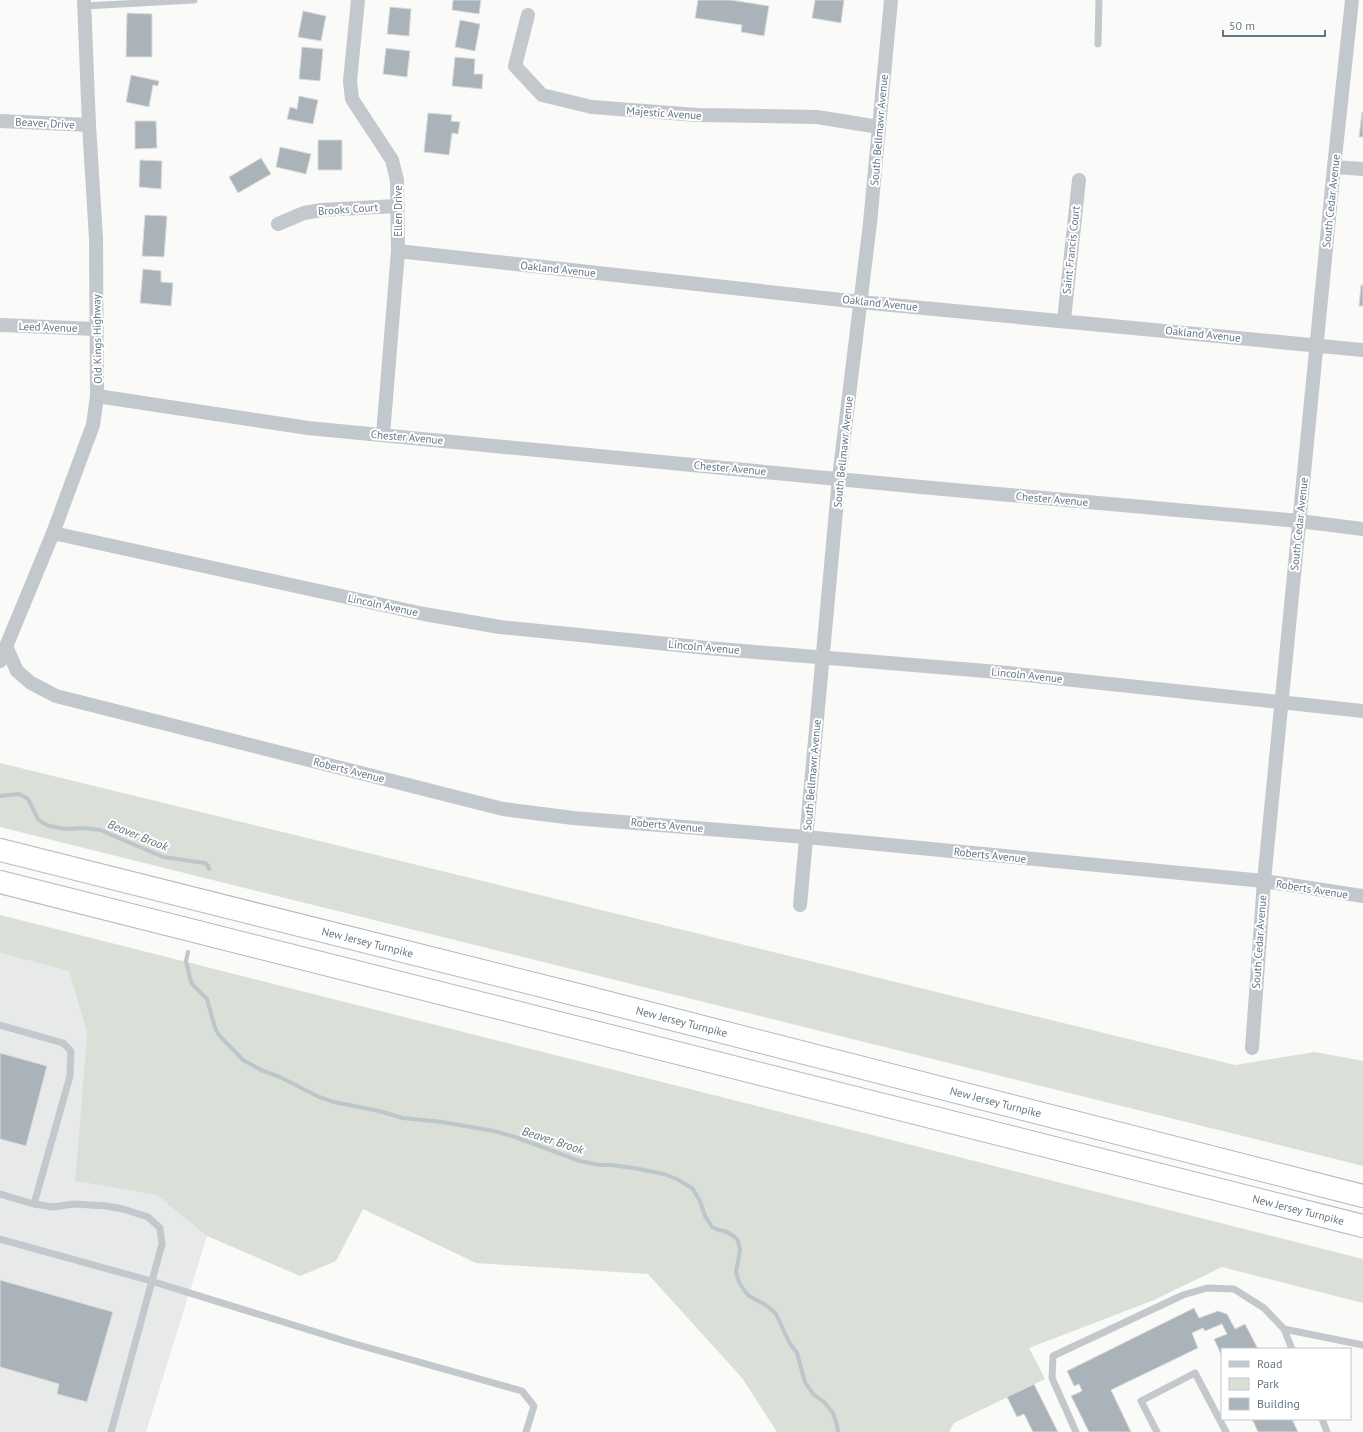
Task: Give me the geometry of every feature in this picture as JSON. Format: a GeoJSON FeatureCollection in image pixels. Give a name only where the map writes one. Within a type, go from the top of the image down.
{"type":"FeatureCollection","features":[{"type":"Feature","properties":{"kind":"highway"},"geometry":{"type":"LineString","coordinates":[[0,839],[115,880]]}},
{"type":"Feature","properties":{"kind":"highway","name":"New Jersey Turnpike"},"geometry":{"type":"LineString","coordinates":[[0,850],[578,995],[1363,1196]]}},
{"type":"Feature","properties":{"kind":"highway","name":"New Jersey Turnpike"},"geometry":{"type":"LineString","coordinates":[[0,882],[1363,1226]]}},
{"type":"Feature","properties":{"kind":"street","name":"Ellen Drive"},"geometry":{"type":"LineString","coordinates":[[358,0],[350,80],[352,99],[392,160],[398,180],[398,251],[383,435]]}},
{"type":"Feature","properties":{"kind":"street","name":"South Bellmawr Avenue"},"geometry":{"type":"LineString","coordinates":[[800,905],[839,478],[870,223],[892,0]]}},
{"type":"Feature","properties":{"kind":"street","name":"South Cedar Avenue"},"geometry":{"type":"LineString","coordinates":[[1252,1048],[1264,881],[1281,702],[1352,0]]}},
{"type":"Feature","properties":{"kind":"street","name":"Old Kings Highway"},"geometry":{"type":"LineString","coordinates":[[0,661],[3,644],[53,533],[93,425],[97,396],[96,239],[89,125],[84,3]]}},
{"type":"Feature","properties":{"kind":"street","name":"Majestic Avenue"},"geometry":{"type":"LineString","coordinates":[[528,15],[515,66],[542,95],[592,107],[697,115],[817,117],[879,127]]}},
{"type":"Feature","properties":{"kind":"street","name":"Beaver Drive"},"geometry":{"type":"LineString","coordinates":[[0,121],[89,125]]}},
{"type":"Feature","properties":{"kind":"street"},"geometry":{"type":"LineString","coordinates":[[1334,167],[1363,169]]}},
{"type":"Feature","properties":{"kind":"street","name":"Saint Francis Court"},"geometry":{"type":"LineString","coordinates":[[1064,320],[1079,180]]}},
{"type":"Feature","properties":{"kind":"street","name":"Brooks Court"},"geometry":{"type":"LineString","coordinates":[[278,224],[304,213],[321,210],[397,206]]}},
{"type":"Feature","properties":{"kind":"street","name":"Oakland Avenue"},"geometry":{"type":"LineString","coordinates":[[398,251],[860,302],[1064,320],[1363,350]]}},
{"type":"Feature","properties":{"kind":"street","name":"Leed Avenue"},"geometry":{"type":"LineString","coordinates":[[0,325],[96,329]]}},
{"type":"Feature","properties":{"kind":"street","name":"Chester Avenue"},"geometry":{"type":"LineString","coordinates":[[97,396],[308,428],[921,487],[1299,521],[1363,529]]}},
{"type":"Feature","properties":{"kind":"street","name":"Lincoln Avenue"},"geometry":{"type":"LineString","coordinates":[[53,533],[424,614],[500,627],[707,648],[998,672],[1363,711]]}},
{"type":"Feature","properties":{"kind":"street","name":"Roberts Avenue"},"geometry":{"type":"LineString","coordinates":[[3,644],[17,671],[30,683],[56,696],[503,809],[573,818],[806,837],[1264,881],[1363,896]]}},
{"type":"Feature","properties":{"kind":"lane"},"geometry":{"type":"LineString","coordinates":[[84,3],[194,0]]}},
{"type":"Feature","properties":{"kind":"lane"},"geometry":{"type":"LineString","coordinates":[[1098,44],[1099,0]]}},
{"type":"Feature","properties":{"kind":"lane"},"geometry":{"type":"LineString","coordinates":[[0,1025],[63,1043],[71,1051],[70,1076],[34,1204]]}},
{"type":"Feature","properties":{"kind":"lane"},"geometry":{"type":"LineString","coordinates":[[0,1194],[34,1204],[53,1207],[74,1204],[106,1206],[123,1209],[148,1217],[160,1228],[162,1244],[111,1432]]}},
{"type":"Feature","properties":{"kind":"lane"},"geometry":{"type":"LineString","coordinates":[[0,1239],[152,1281],[348,1342],[522,1391],[534,1406],[526,1432]]}},
{"type":"Feature","properties":{"kind":"lane"},"geometry":{"type":"LineString","coordinates":[[1076,1432],[1052,1378],[1053,1356],[1183,1295],[1207,1288],[1234,1289],[1264,1308],[1284,1329],[1292,1348]]}},
{"type":"Feature","properties":{"kind":"lane"},"geometry":{"type":"LineString","coordinates":[[1284,1329],[1363,1345]]}},
{"type":"Feature","properties":{"kind":"lane"},"geometry":{"type":"LineString","coordinates":[[1157,1432],[1141,1401],[1195,1373],[1226,1432]]}},
{"type":"Feature","properties":{"kind":"lane"},"geometry":{"type":"LineString","coordinates":[[1322,1420],[1327,1432]]}},
{"type":"Feature","properties":{"kind":"shaded area"},"geometry":{"type":"Polygon","coordinates":[[[0,953],[69,971],[87,1033],[75,1181],[158,1195],[207,1236],[146,1432],[0,1432],[0,953]]]}},
{"type":"Feature","properties":{"kind":"green space"},"geometry":{"type":"Polygon","coordinates":[[[0,763],[1235,1065],[1315,1052],[1363,1061],[1363,1166],[0,827],[0,763]]]}},
{"type":"Feature","properties":{"kind":"green space"},"geometry":{"type":"Polygon","coordinates":[[[0,915],[1363,1259],[1363,1303],[1222,1267],[1154,1300],[1029,1348],[1045,1379],[954,1423],[949,1432],[777,1432],[742,1378],[648,1274],[476,1263],[363,1209],[336,1261],[300,1276],[207,1236],[157,1195],[75,1181],[87,1033],[69,971],[0,953],[0,915]]]}},
{"type":"Feature","properties":{"kind":"building"},"geometry":{"type":"Polygon","coordinates":[[[453,0],[481,0],[479,14],[452,10],[453,0]]]}},
{"type":"Feature","properties":{"kind":"building"},"geometry":{"type":"Polygon","coordinates":[[[698,0],[731,0],[769,6],[764,36],[741,32],[742,25],[695,18],[698,0]]]}},
{"type":"Feature","properties":{"kind":"building"},"geometry":{"type":"Polygon","coordinates":[[[815,0],[844,0],[841,23],[812,18],[815,0]]]}},
{"type":"Feature","properties":{"kind":"building"},"geometry":{"type":"Polygon","coordinates":[[[390,7],[411,9],[409,36],[387,34],[390,7]]]}},
{"type":"Feature","properties":{"kind":"building"},"geometry":{"type":"Polygon","coordinates":[[[303,11],[326,16],[321,41],[298,37],[303,11]]]}},
{"type":"Feature","properties":{"kind":"building"},"geometry":{"type":"Polygon","coordinates":[[[127,13],[152,14],[152,57],[126,57],[127,13]]]}},
{"type":"Feature","properties":{"kind":"building"},"geometry":{"type":"Polygon","coordinates":[[[460,20],[480,24],[475,51],[455,47],[460,20]]]}},
{"type":"Feature","properties":{"kind":"building"},"geometry":{"type":"Polygon","coordinates":[[[302,47],[323,49],[320,81],[299,79],[302,47]]]}},
{"type":"Feature","properties":{"kind":"building"},"geometry":{"type":"Polygon","coordinates":[[[386,48],[410,51],[407,77],[383,74],[386,48]]]}},
{"type":"Feature","properties":{"kind":"building"},"geometry":{"type":"Polygon","coordinates":[[[455,57],[475,59],[474,74],[483,74],[482,89],[452,86],[455,57]]]}},
{"type":"Feature","properties":{"kind":"building"},"geometry":{"type":"Polygon","coordinates":[[[131,75],[159,81],[158,86],[153,85],[149,107],[126,102],[131,75]]]}},
{"type":"Feature","properties":{"kind":"building"},"geometry":{"type":"Polygon","coordinates":[[[299,96],[318,100],[313,124],[287,119],[290,107],[297,109],[299,96]]]}},
{"type":"Feature","properties":{"kind":"building"},"geometry":{"type":"Polygon","coordinates":[[[1362,112],[1363,137],[1359,137],[1362,112]]]}},
{"type":"Feature","properties":{"kind":"building"},"geometry":{"type":"Polygon","coordinates":[[[428,113],[452,115],[451,121],[460,122],[458,134],[452,133],[449,155],[424,152],[428,113]]]}},
{"type":"Feature","properties":{"kind":"building"},"geometry":{"type":"Polygon","coordinates":[[[135,121],[156,121],[157,148],[135,149],[135,121]]]}},
{"type":"Feature","properties":{"kind":"building"},"geometry":{"type":"Polygon","coordinates":[[[318,140],[342,140],[342,170],[318,170],[318,140]]]}},
{"type":"Feature","properties":{"kind":"building"},"geometry":{"type":"Polygon","coordinates":[[[280,147],[311,154],[306,174],[276,167],[280,147]]]}},
{"type":"Feature","properties":{"kind":"building"},"geometry":{"type":"Polygon","coordinates":[[[261,158],[271,174],[238,193],[229,177],[261,158]]]}},
{"type":"Feature","properties":{"kind":"building"},"geometry":{"type":"Polygon","coordinates":[[[140,160],[162,161],[161,189],[139,187],[140,160]]]}},
{"type":"Feature","properties":{"kind":"building"},"geometry":{"type":"Polygon","coordinates":[[[145,215],[167,216],[164,257],[142,256],[145,215]]]}},
{"type":"Feature","properties":{"kind":"building"},"geometry":{"type":"Polygon","coordinates":[[[143,269],[161,271],[161,282],[173,283],[171,306],[140,303],[143,269]]]}},
{"type":"Feature","properties":{"kind":"building"},"geometry":{"type":"Polygon","coordinates":[[[1361,285],[1363,285],[1363,306],[1359,306],[1361,285]]]}},
{"type":"Feature","properties":{"kind":"building"},"geometry":{"type":"Polygon","coordinates":[[[0,1053],[47,1066],[26,1146],[0,1139],[0,1053]]]}},
{"type":"Feature","properties":{"kind":"building"},"geometry":{"type":"Polygon","coordinates":[[[0,1280],[113,1312],[87,1402],[57,1394],[59,1384],[0,1367],[0,1280]]]}},
{"type":"Feature","properties":{"kind":"building"},"geometry":{"type":"Polygon","coordinates":[[[1194,1308],[1199,1318],[1218,1311],[1227,1314],[1235,1329],[1245,1324],[1257,1348],[1221,1348],[1221,1354],[1214,1339],[1227,1334],[1222,1324],[1205,1331],[1203,1328],[1192,1333],[1198,1348],[1111,1390],[1131,1432],[1089,1432],[1071,1396],[1082,1391],[1079,1384],[1074,1386],[1067,1371],[1194,1308]]]}},
{"type":"Feature","properties":{"kind":"building"},"geometry":{"type":"Polygon","coordinates":[[[1034,1384],[1058,1432],[1033,1432],[1024,1414],[1017,1417],[1007,1397],[1034,1384]]]}},
{"type":"Feature","properties":{"kind":"building"},"geometry":{"type":"Polygon","coordinates":[[[1252,1420],[1292,1420],[1298,1432],[1258,1432],[1252,1420]]]}},
{"type":"Feature","properties":{"kind":"waterway","name":"Beaver Brook"},"geometry":{"type":"LineString","coordinates":[[0,796],[19,794],[28,799],[38,819],[49,826],[66,829],[84,828],[100,830],[163,857],[205,863],[209,869]]}},
{"type":"Feature","properties":{"kind":"waterway","name":"Beaver Brook"},"geometry":{"type":"LineString","coordinates":[[188,952],[186,961],[192,984],[207,999],[215,1028],[219,1035],[243,1060],[261,1070],[280,1077],[319,1097],[334,1102],[379,1111],[403,1118],[442,1122],[494,1131],[515,1137],[580,1161],[600,1165],[634,1168],[664,1174],[679,1180],[693,1189],[700,1201],[705,1216],[712,1227],[727,1232],[738,1241],[740,1250],[736,1272],[739,1282],[749,1296],[766,1305],[776,1314],[789,1342],[797,1353],[805,1382],[813,1394],[824,1402],[833,1413],[838,1432]]}}]}
